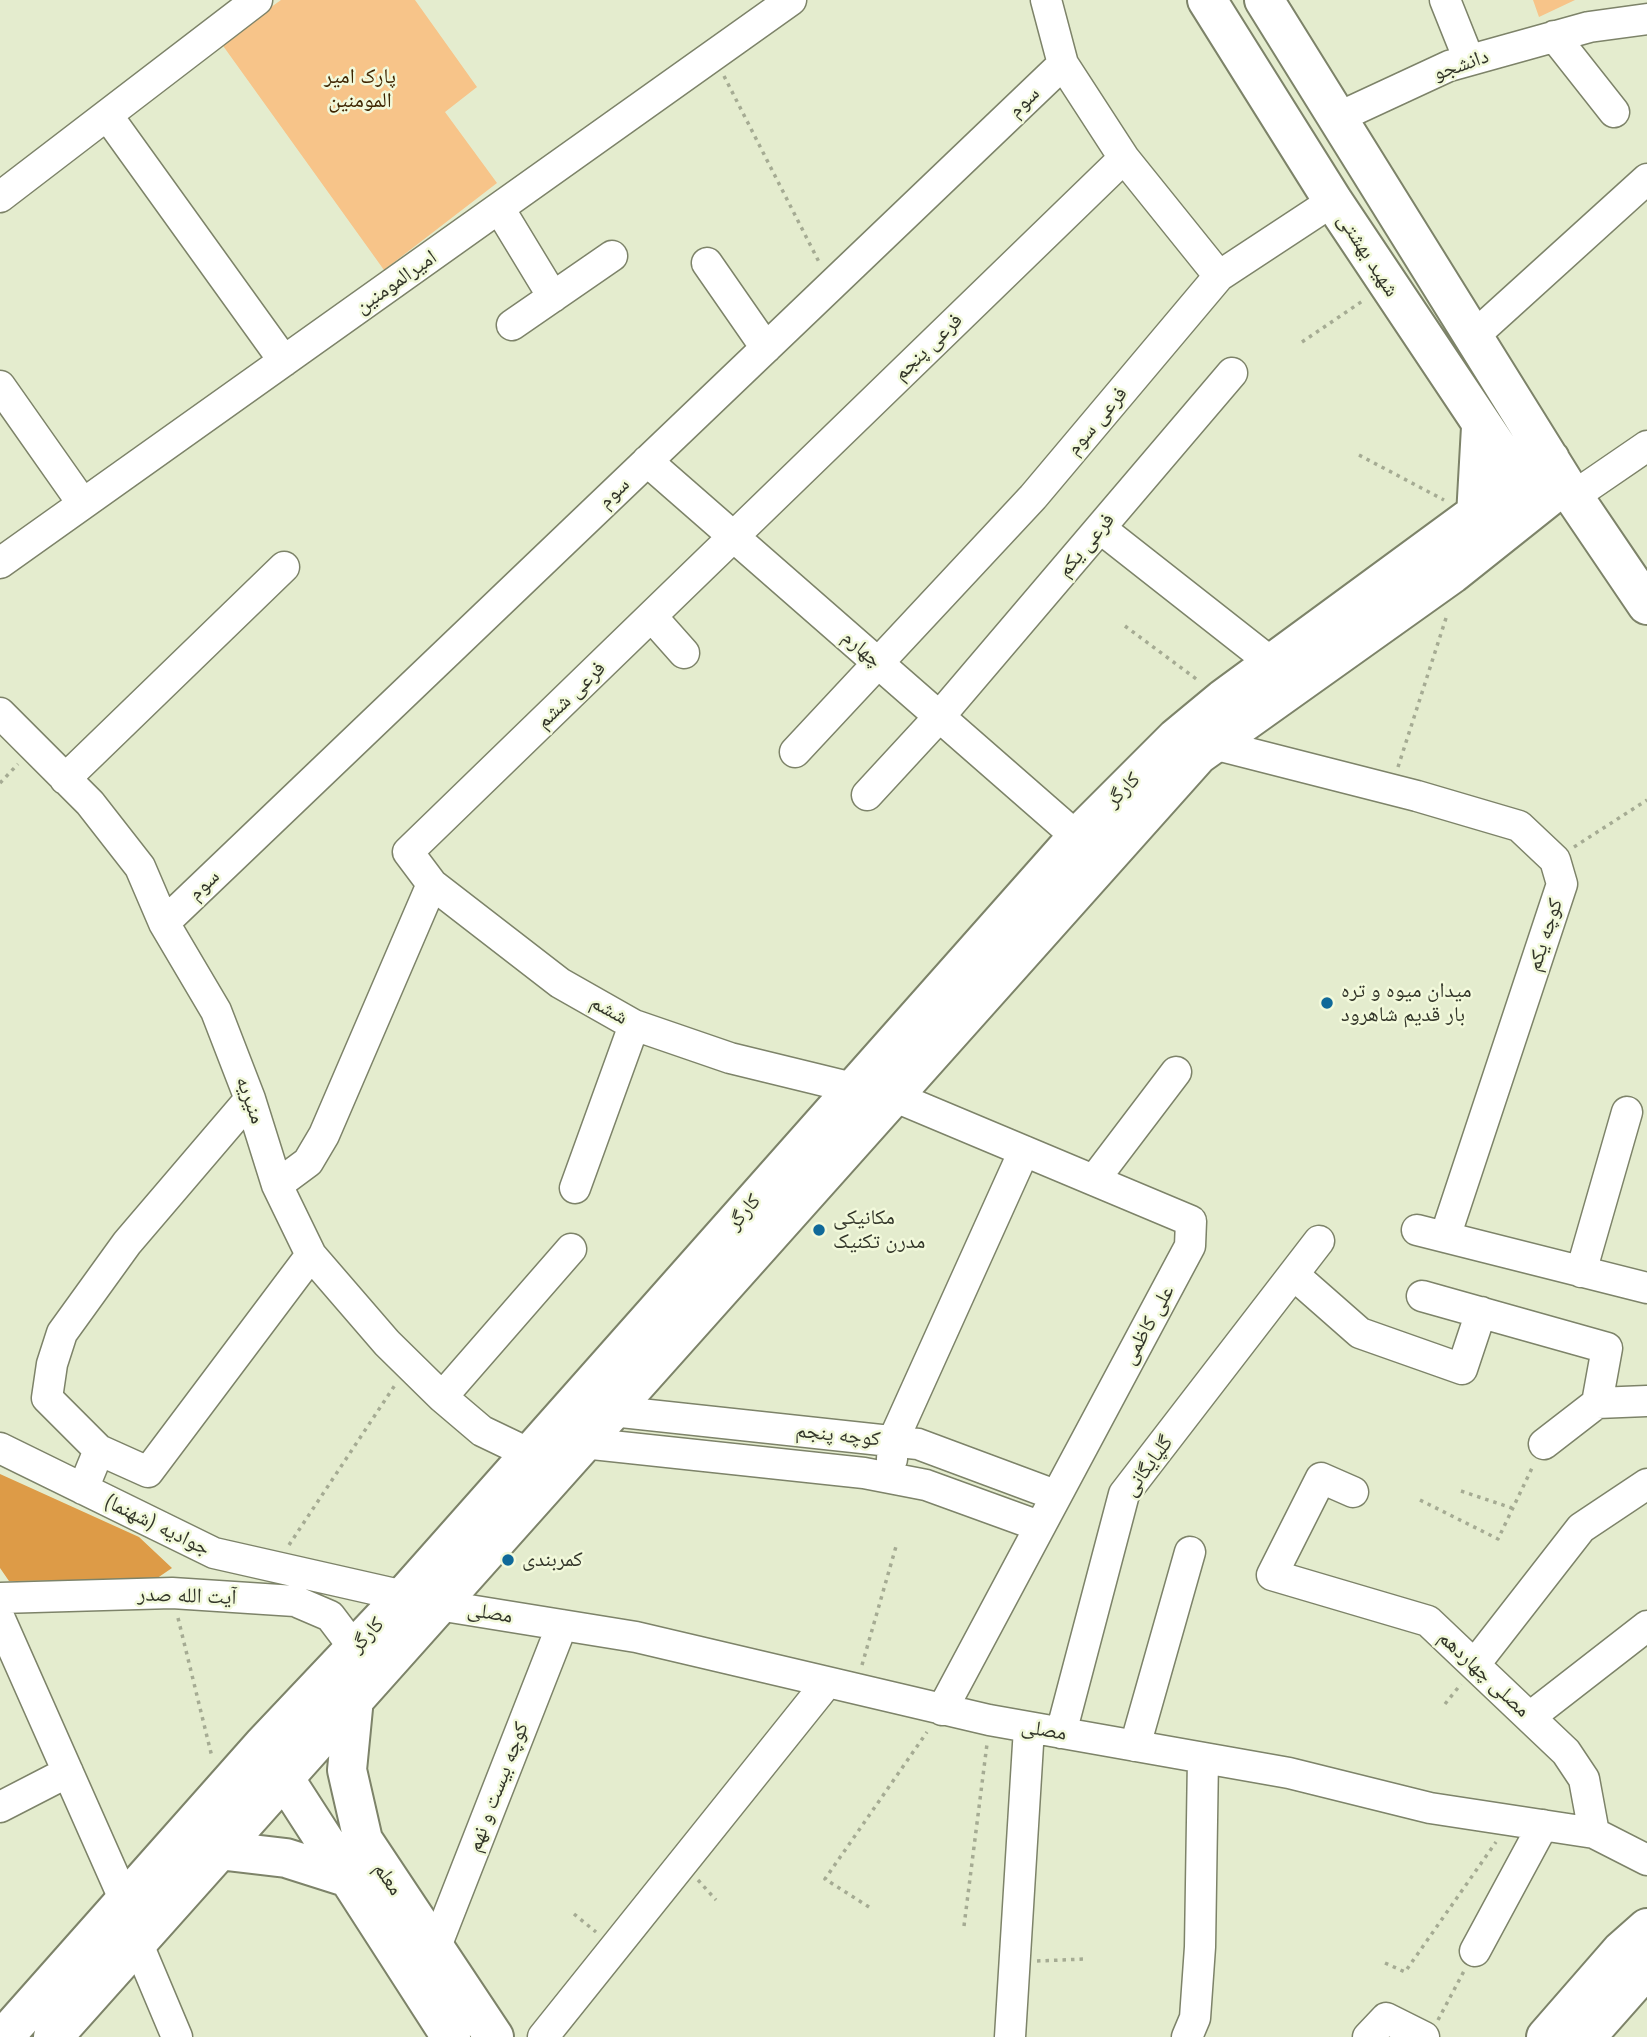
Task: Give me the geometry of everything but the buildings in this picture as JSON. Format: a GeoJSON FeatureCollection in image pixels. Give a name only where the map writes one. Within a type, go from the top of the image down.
{"type":"FeatureCollection","features":[{"type":"Feature","properties":{"kind":"main road","name":"شهید بهشتی"},"geometry":{"type":"LineString","coordinates":[[1207,0],[1333,201],[1481,427],[1549,486]]}},
{"type":"Feature","properties":{"kind":"main road"},"geometry":{"type":"LineString","coordinates":[[1264,0],[1475,335],[1549,486],[1614,556],[1647,606]]}},
{"type":"Feature","properties":{"kind":"main road"},"geometry":{"type":"LineString","coordinates":[[1476,516],[1481,427]]}},
{"type":"Feature","properties":{"kind":"main road","name":"کارگر"},"geometry":{"type":"LineString","coordinates":[[53,2037],[354,1698],[421,1600],[530,1454],[1077,837],[1176,738],[1223,699],[1476,516],[1549,486]]}},
{"type":"Feature","properties":{"kind":"main road","name":"کارگر"},"geometry":{"type":"LineString","coordinates":[[4,2037],[263,1745],[355,1649],[421,1600],[583,1443],[1198,755],[1452,574],[1549,486]]}},
{"type":"Feature","properties":{"kind":"main road","name":"معلم"},"geometry":{"type":"LineString","coordinates":[[354,1698],[348,1770],[363,1840],[494,2037]]}},
{"type":"Feature","properties":{"kind":"main road","name":"معلم"},"geometry":{"type":"LineString","coordinates":[[263,1745],[451,2037]]}},
{"type":"Feature","properties":{"kind":"main road"},"geometry":{"type":"LineString","coordinates":[[218,1850],[286,1858],[349,1878]]}},
{"type":"Feature","properties":{"kind":"main road"},"geometry":{"type":"LineString","coordinates":[[1546,2037],[1621,1951],[1647,1928]]}},
{"type":"Feature","properties":{"kind":"main road"},"geometry":{"type":"LineString","coordinates":[[1586,2037],[1647,1968]]}},
{"type":"Feature","properties":{"kind":"street","name":"امیرالمومنین"},"geometry":{"type":"LineString","coordinates":[[0,563],[791,0]]}},
{"type":"Feature","properties":{"kind":"street"},"geometry":{"type":"LineString","coordinates":[[1046,0],[1063,64],[1124,158],[1219,276]]}},
{"type":"Feature","properties":{"kind":"street"},"geometry":{"type":"LineString","coordinates":[[1445,0],[1469,60]]}},
{"type":"Feature","properties":{"kind":"street","name":"دانشجو"},"geometry":{"type":"LineString","coordinates":[[1589,27],[1626,0]]}},
{"type":"Feature","properties":{"kind":"street"},"geometry":{"type":"LineString","coordinates":[[1642,0],[1647,8]]}},
{"type":"Feature","properties":{"kind":"street"},"geometry":{"type":"LineString","coordinates":[[0,197],[107,114],[237,6]]}},
{"type":"Feature","properties":{"kind":"street","name":"دانشجو"},"geometry":{"type":"LineString","coordinates":[[1339,117],[1449,66],[1589,27],[1647,19]]}},
{"type":"Feature","properties":{"kind":"street"},"geometry":{"type":"LineString","coordinates":[[1554,36],[1614,111]]}},
{"type":"Feature","properties":{"kind":"street","name":"سوم"},"geometry":{"type":"LineString","coordinates":[[164,923],[1063,64]]}},
{"type":"Feature","properties":{"kind":"street"},"geometry":{"type":"LineString","coordinates":[[107,114],[284,361]]}},
{"type":"Feature","properties":{"kind":"street","name":"فرعی پنجم"},"geometry":{"type":"LineString","coordinates":[[733,537],[1124,158]]}},
{"type":"Feature","properties":{"kind":"street"},"geometry":{"type":"LineString","coordinates":[[1475,335],[1647,179]]}},
{"type":"Feature","properties":{"kind":"street","name":"فرعی سوم"},"geometry":{"type":"LineString","coordinates":[[795,752],[1033,497],[1219,276],[1333,201]]}},
{"type":"Feature","properties":{"kind":"street"},"geometry":{"type":"LineString","coordinates":[[499,208],[553,297]]}},
{"type":"Feature","properties":{"kind":"street"},"geometry":{"type":"LineString","coordinates":[[512,325],[612,256]]}},
{"type":"Feature","properties":{"kind":"street"},"geometry":{"type":"LineString","coordinates":[[707,263],[766,348]]}},
{"type":"Feature","properties":{"kind":"street","name":"فرعی یکم"},"geometry":{"type":"LineString","coordinates":[[867,795],[940,717],[1232,373]]}},
{"type":"Feature","properties":{"kind":"street"},"geometry":{"type":"LineString","coordinates":[[0,386],[83,504]]}},
{"type":"Feature","properties":{"kind":"street"},"geometry":{"type":"LineString","coordinates":[[1549,486],[1647,446]]}},
{"type":"Feature","properties":{"kind":"street","name":"چهارم"},"geometry":{"type":"LineString","coordinates":[[647,461],[1077,837]]}},
{"type":"Feature","properties":{"kind":"street"},"geometry":{"type":"LineString","coordinates":[[1100,528],[1273,664]]}},
{"type":"Feature","properties":{"kind":"street","name":"فرعی ششم"},"geometry":{"type":"LineString","coordinates":[[408,852],[733,537]]}},
{"type":"Feature","properties":{"kind":"street"},"geometry":{"type":"LineString","coordinates":[[65,779],[284,567]]}},
{"type":"Feature","properties":{"kind":"street"},"geometry":{"type":"LineString","coordinates":[[652,617],[684,653]]}},
{"type":"Feature","properties":{"kind":"street","name":"منیریه"},"geometry":{"type":"LineString","coordinates":[[0,713],[90,803],[140,867],[164,923],[216,1011],[250,1099],[277,1185],[311,1255],[409,1365],[442,1397],[482,1431],[530,1454]]}},
{"type":"Feature","properties":{"kind":"street"},"geometry":{"type":"LineString","coordinates":[[1213,744],[1391,789],[1519,826],[1555,860]]}},
{"type":"Feature","properties":{"kind":"street","name":"ششم"},"geometry":{"type":"LineString","coordinates":[[408,852],[432,884],[561,984],[634,1025],[730,1058],[853,1088]]}},
{"type":"Feature","properties":{"kind":"street","name":"کوچه یکم"},"geometry":{"type":"LineString","coordinates":[[1555,860],[1562,884],[1431,1233],[1581,1272]]}},
{"type":"Feature","properties":{"kind":"street"},"geometry":{"type":"LineString","coordinates":[[277,1185],[308,1162],[324,1135],[432,884]]}},
{"type":"Feature","properties":{"kind":"street"},"geometry":{"type":"LineString","coordinates":[[575,1188],[634,1025]]}},
{"type":"Feature","properties":{"kind":"street"},"geometry":{"type":"LineString","coordinates":[[1094,1180],[1176,1072]]}},
{"type":"Feature","properties":{"kind":"street","name":"علی کاظمی"},"geometry":{"type":"LineString","coordinates":[[893,1096],[1191,1221],[1191,1246],[942,1710]]}},
{"type":"Feature","properties":{"kind":"street"},"geometry":{"type":"LineString","coordinates":[[250,1099],[127,1242],[62,1333],[52,1364],[47,1398],[99,1450],[148,1472],[311,1255]]}},
{"type":"Feature","properties":{"kind":"street"},"geometry":{"type":"LineString","coordinates":[[1628,1112],[1581,1272],[1647,1288]]}},
{"type":"Feature","properties":{"kind":"street"},"geometry":{"type":"LineString","coordinates":[[890,1478],[893,1441],[1024,1151]]}},
{"type":"Feature","properties":{"kind":"street","name":"گلپایگانی"},"geometry":{"type":"LineString","coordinates":[[1061,1733],[1124,1494],[1319,1241]]}},
{"type":"Feature","properties":{"kind":"street"},"geometry":{"type":"LineString","coordinates":[[442,1397],[571,1248]]}},
{"type":"Feature","properties":{"kind":"street"},"geometry":{"type":"LineString","coordinates":[[1294,1275],[1360,1333],[1462,1368],[1481,1312]]}},
{"type":"Feature","properties":{"kind":"street"},"geometry":{"type":"LineString","coordinates":[[1422,1296],[1607,1348],[1597,1403]]}},
{"type":"Feature","properties":{"kind":"street"},"geometry":{"type":"LineString","coordinates":[[1544,1444],[1597,1403],[1647,1401]]}},
{"type":"Feature","properties":{"kind":"street","name":"کوچه پنجم"},"geometry":{"type":"LineString","coordinates":[[612,1411],[918,1444],[1055,1495]]}},
{"type":"Feature","properties":{"kind":"street"},"geometry":{"type":"LineString","coordinates":[[583,1443],[890,1478],[926,1485],[1039,1525]]}},
{"type":"Feature","properties":{"kind":"street","name":"جوادیه (شهنما)"},"geometry":{"type":"LineString","coordinates":[[0,1448],[214,1553],[421,1600]]}},
{"type":"Feature","properties":{"kind":"street"},"geometry":{"type":"LineString","coordinates":[[83,1489],[99,1450]]}},
{"type":"Feature","properties":{"kind":"street","name":"مصلی چهاردهم"},"geometry":{"type":"LineString","coordinates":[[1353,1492],[1321,1478],[1272,1575],[1428,1621],[1566,1752],[1584,1779],[1594,1833]]}},
{"type":"Feature","properties":{"kind":"street"},"geometry":{"type":"LineString","coordinates":[[1475,1664],[1581,1528],[1647,1484]]}},
{"type":"Feature","properties":{"kind":"street"},"geometry":{"type":"LineString","coordinates":[[1135,1746],[1190,1552]]}},
{"type":"Feature","properties":{"kind":"street","name":"آیت الله صدر"},"geometry":{"type":"LineString","coordinates":[[0,1598],[172,1593],[295,1601],[330,1616],[355,1649]]}},
{"type":"Feature","properties":{"kind":"street","name":"مصلی"},"geometry":{"type":"LineString","coordinates":[[421,1600],[636,1637],[840,1688],[942,1710],[1029,1728],[1289,1773],[1430,1808],[1594,1833],[1647,1860]]}},
{"type":"Feature","properties":{"kind":"street"},"geometry":{"type":"LineString","coordinates":[[0,1619],[125,1901]]}},
{"type":"Feature","properties":{"kind":"street","name":"کوچه بیست و نهم"},"geometry":{"type":"LineString","coordinates":[[435,1949],[562,1625]]}},
{"type":"Feature","properties":{"kind":"street"},"geometry":{"type":"LineString","coordinates":[[1530,1717],[1647,1626]]}},
{"type":"Feature","properties":{"kind":"street"},"geometry":{"type":"LineString","coordinates":[[543,2037],[682,1863],[840,1688]]}},
{"type":"Feature","properties":{"kind":"street"},"geometry":{"type":"LineString","coordinates":[[1010,2037],[1029,1728]]}},
{"type":"Feature","properties":{"kind":"street"},"geometry":{"type":"LineString","coordinates":[[1187,2037],[1195,2018],[1200,1948],[1203,1758]]}},
{"type":"Feature","properties":{"kind":"street"},"geometry":{"type":"LineString","coordinates":[[0,1807],[68,1772]]}},
{"type":"Feature","properties":{"kind":"street"},"geometry":{"type":"LineString","coordinates":[[1475,1951],[1544,1825]]}},
{"type":"Feature","properties":{"kind":"street"},"geometry":{"type":"LineString","coordinates":[[137,1942],[177,2037]]}},
{"type":"Feature","properties":{"kind":"street"},"geometry":{"type":"LineString","coordinates":[[1367,2037],[1386,2018],[1429,2032]]}},
{"type":"Feature","properties":{"kind":"path"},"geometry":{"type":"LineString","coordinates":[[713,55],[831,285]]}},
{"type":"Feature","properties":{"kind":"path"},"geometry":{"type":"LineString","coordinates":[[1302,342],[1387,284]]}},
{"type":"Feature","properties":{"kind":"path"},"geometry":{"type":"LineString","coordinates":[[1359,455],[1476,516]]}},
{"type":"Feature","properties":{"kind":"path"},"geometry":{"type":"LineString","coordinates":[[1391,789],[1450,605]]}},
{"type":"Feature","properties":{"kind":"path"},"geometry":{"type":"LineString","coordinates":[[1125,626],[1223,699]]}},
{"type":"Feature","properties":{"kind":"path"},"geometry":{"type":"LineString","coordinates":[[1555,860],[1647,800]]}},
{"type":"Feature","properties":{"kind":"path"},"geometry":{"type":"LineString","coordinates":[[274,1567],[409,1365]]}},
{"type":"Feature","properties":{"kind":"path"},"geometry":{"type":"LineString","coordinates":[[1420,1500],[1498,1539],[1544,1444]]}},
{"type":"Feature","properties":{"kind":"path"},"geometry":{"type":"LineString","coordinates":[[1461,1490],[1513,1508]]}},
{"type":"Feature","properties":{"kind":"path"},"geometry":{"type":"LineString","coordinates":[[840,1688],[897,1543]]}},
{"type":"Feature","properties":{"kind":"path"},"geometry":{"type":"LineString","coordinates":[[172,1593],[221,1793]]}},
{"type":"Feature","properties":{"kind":"path"},"geometry":{"type":"LineString","coordinates":[[869,1907],[825,1879],[942,1710]]}},
{"type":"Feature","properties":{"kind":"path"},"geometry":{"type":"LineString","coordinates":[[964,1926],[976,1846],[989,1720]]}},
{"type":"Feature","properties":{"kind":"path"},"geometry":{"type":"LineString","coordinates":[[1385,1963],[1405,1972],[1512,1820]]}},
{"type":"Feature","properties":{"kind":"path"},"geometry":{"type":"LineString","coordinates":[[1429,2032],[1475,1951]]}},
{"type":"Feature","properties":{"kind":"path"},"geometry":{"type":"LineString","coordinates":[[1014,1962],[1084,1959]]}},
{"type":"Feature","properties":{"kind":"green space","name":"پارک امیر المومنین"},"geometry":{"type":"Polygon","coordinates":[[[281,0],[415,0],[477,87],[445,112],[497,183],[384,270],[221,43],[281,0]]]}},
{"type":"Feature","properties":{"kind":"green space"},"geometry":{"type":"Polygon","coordinates":[[[1533,0],[1575,0],[1539,17],[1533,0]]]}},
{"type":"Feature","properties":{"kind":"shaded area"},"geometry":{"type":"Polygon","coordinates":[[[0,1474],[139,1537],[172,1568],[150,1583],[120,1580],[9,1581],[0,1568],[0,1474]]]}},
{"type":"Feature","properties":{"kind":"place","name":"میدان میوه و تره بار قدیم شاهرود"},"geometry":{"type":"Point","coordinates":[1327,1003]}},
{"type":"Feature","properties":{"kind":"place","name":"مکانیکی مدرن تکنیک"},"geometry":{"type":"Point","coordinates":[819,1230]}},
{"type":"Feature","properties":{"kind":"place","name":"کمربندی"},"geometry":{"type":"Point","coordinates":[508,1560]}}]}
